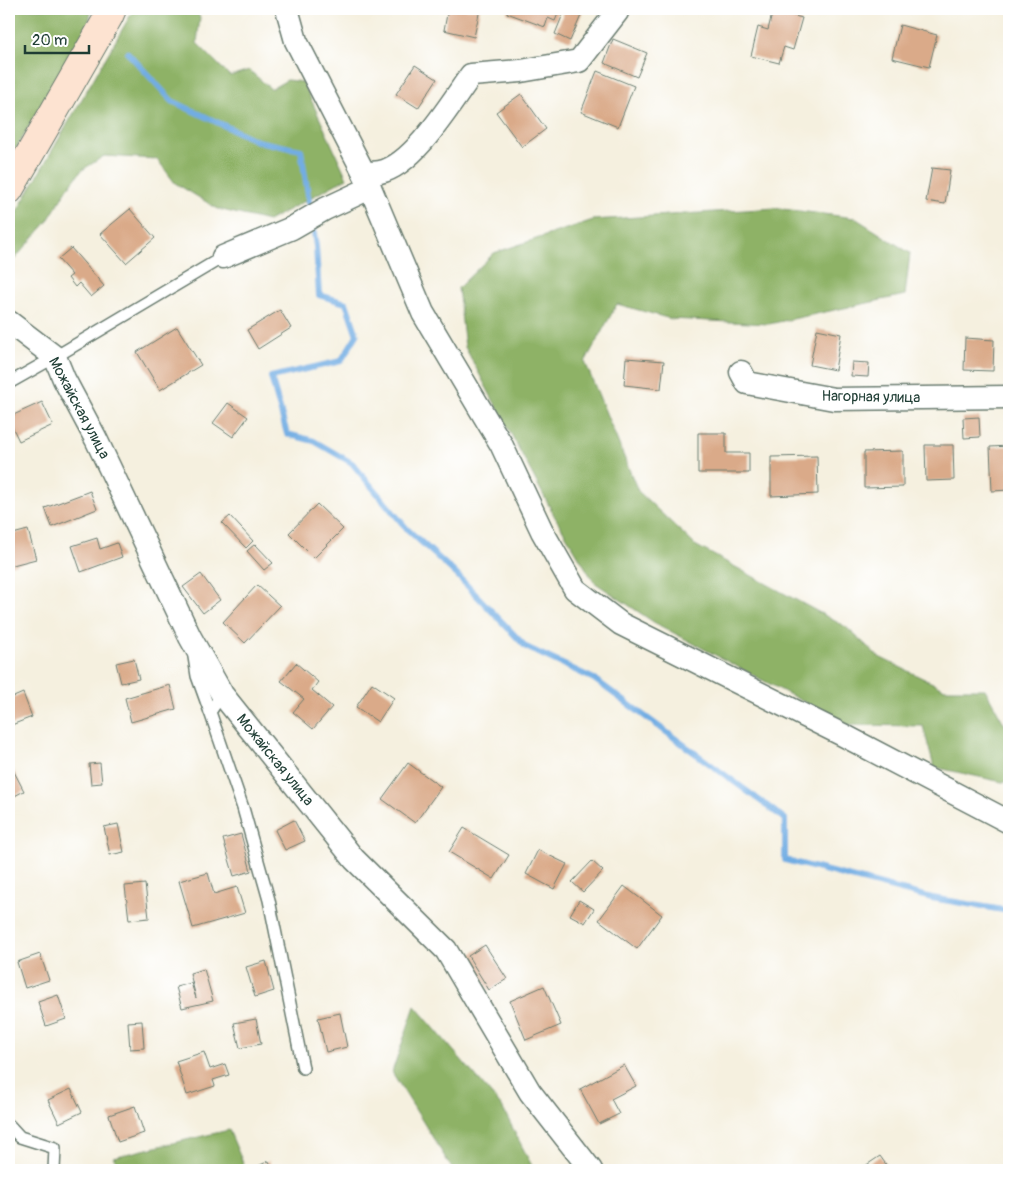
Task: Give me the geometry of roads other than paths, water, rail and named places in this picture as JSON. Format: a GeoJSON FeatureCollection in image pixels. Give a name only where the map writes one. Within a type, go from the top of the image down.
{"type":"FeatureCollection","features":[{"type":"Feature","properties":{"kind":"street"},"geometry":{"type":"LineString","coordinates":[[9,190],[112,9]]}},
{"type":"Feature","properties":{"kind":"street"},"geometry":{"type":"LineString","coordinates":[[288,9],[296,41],[367,180],[423,313],[501,444],[542,531],[576,589],[620,624],[843,735],[1009,822]]}},
{"type":"Feature","properties":{"kind":"street"},"geometry":{"type":"LineString","coordinates":[[223,257],[292,228],[325,209],[380,172],[401,162],[428,135],[471,75],[520,71],[579,61],[618,9]]}},
{"type":"Feature","properties":{"kind":"street","name":"Можайская улица"},"geometry":{"type":"LineString","coordinates":[[9,322],[55,357],[190,637],[222,694],[354,860],[446,950],[530,1092],[590,1170]]}},
{"type":"Feature","properties":{"kind":"street","name":"Нагорная улица"},"geometry":{"type":"LineString","coordinates":[[741,372],[747,383],[834,399],[1009,397]]}},
{"type":"Feature","properties":{"kind":"lane"},"geometry":{"type":"LineString","coordinates":[[9,383],[223,257]]}},
{"type":"Feature","properties":{"kind":"lane"},"geometry":{"type":"LineString","coordinates":[[190,637],[196,676],[243,808],[268,900],[303,1068]]}},
{"type":"Feature","properties":{"kind":"lane"},"geometry":{"type":"LineString","coordinates":[[210,712],[222,694]]}},
{"type":"Feature","properties":{"kind":"lane"},"geometry":{"type":"LineString","coordinates":[[9,1125],[20,1137],[55,1148],[54,1170]]}},
{"type":"Feature","properties":{"kind":"waterway"},"geometry":{"type":"LineString","coordinates":[[128,53],[172,101],[257,141],[301,150],[316,246],[319,295],[346,303],[357,335],[341,361],[271,377],[287,434],[314,441],[352,463],[407,529],[455,573],[526,647],[594,679],[785,819],[785,860],[932,898],[1009,911]]}}]}
